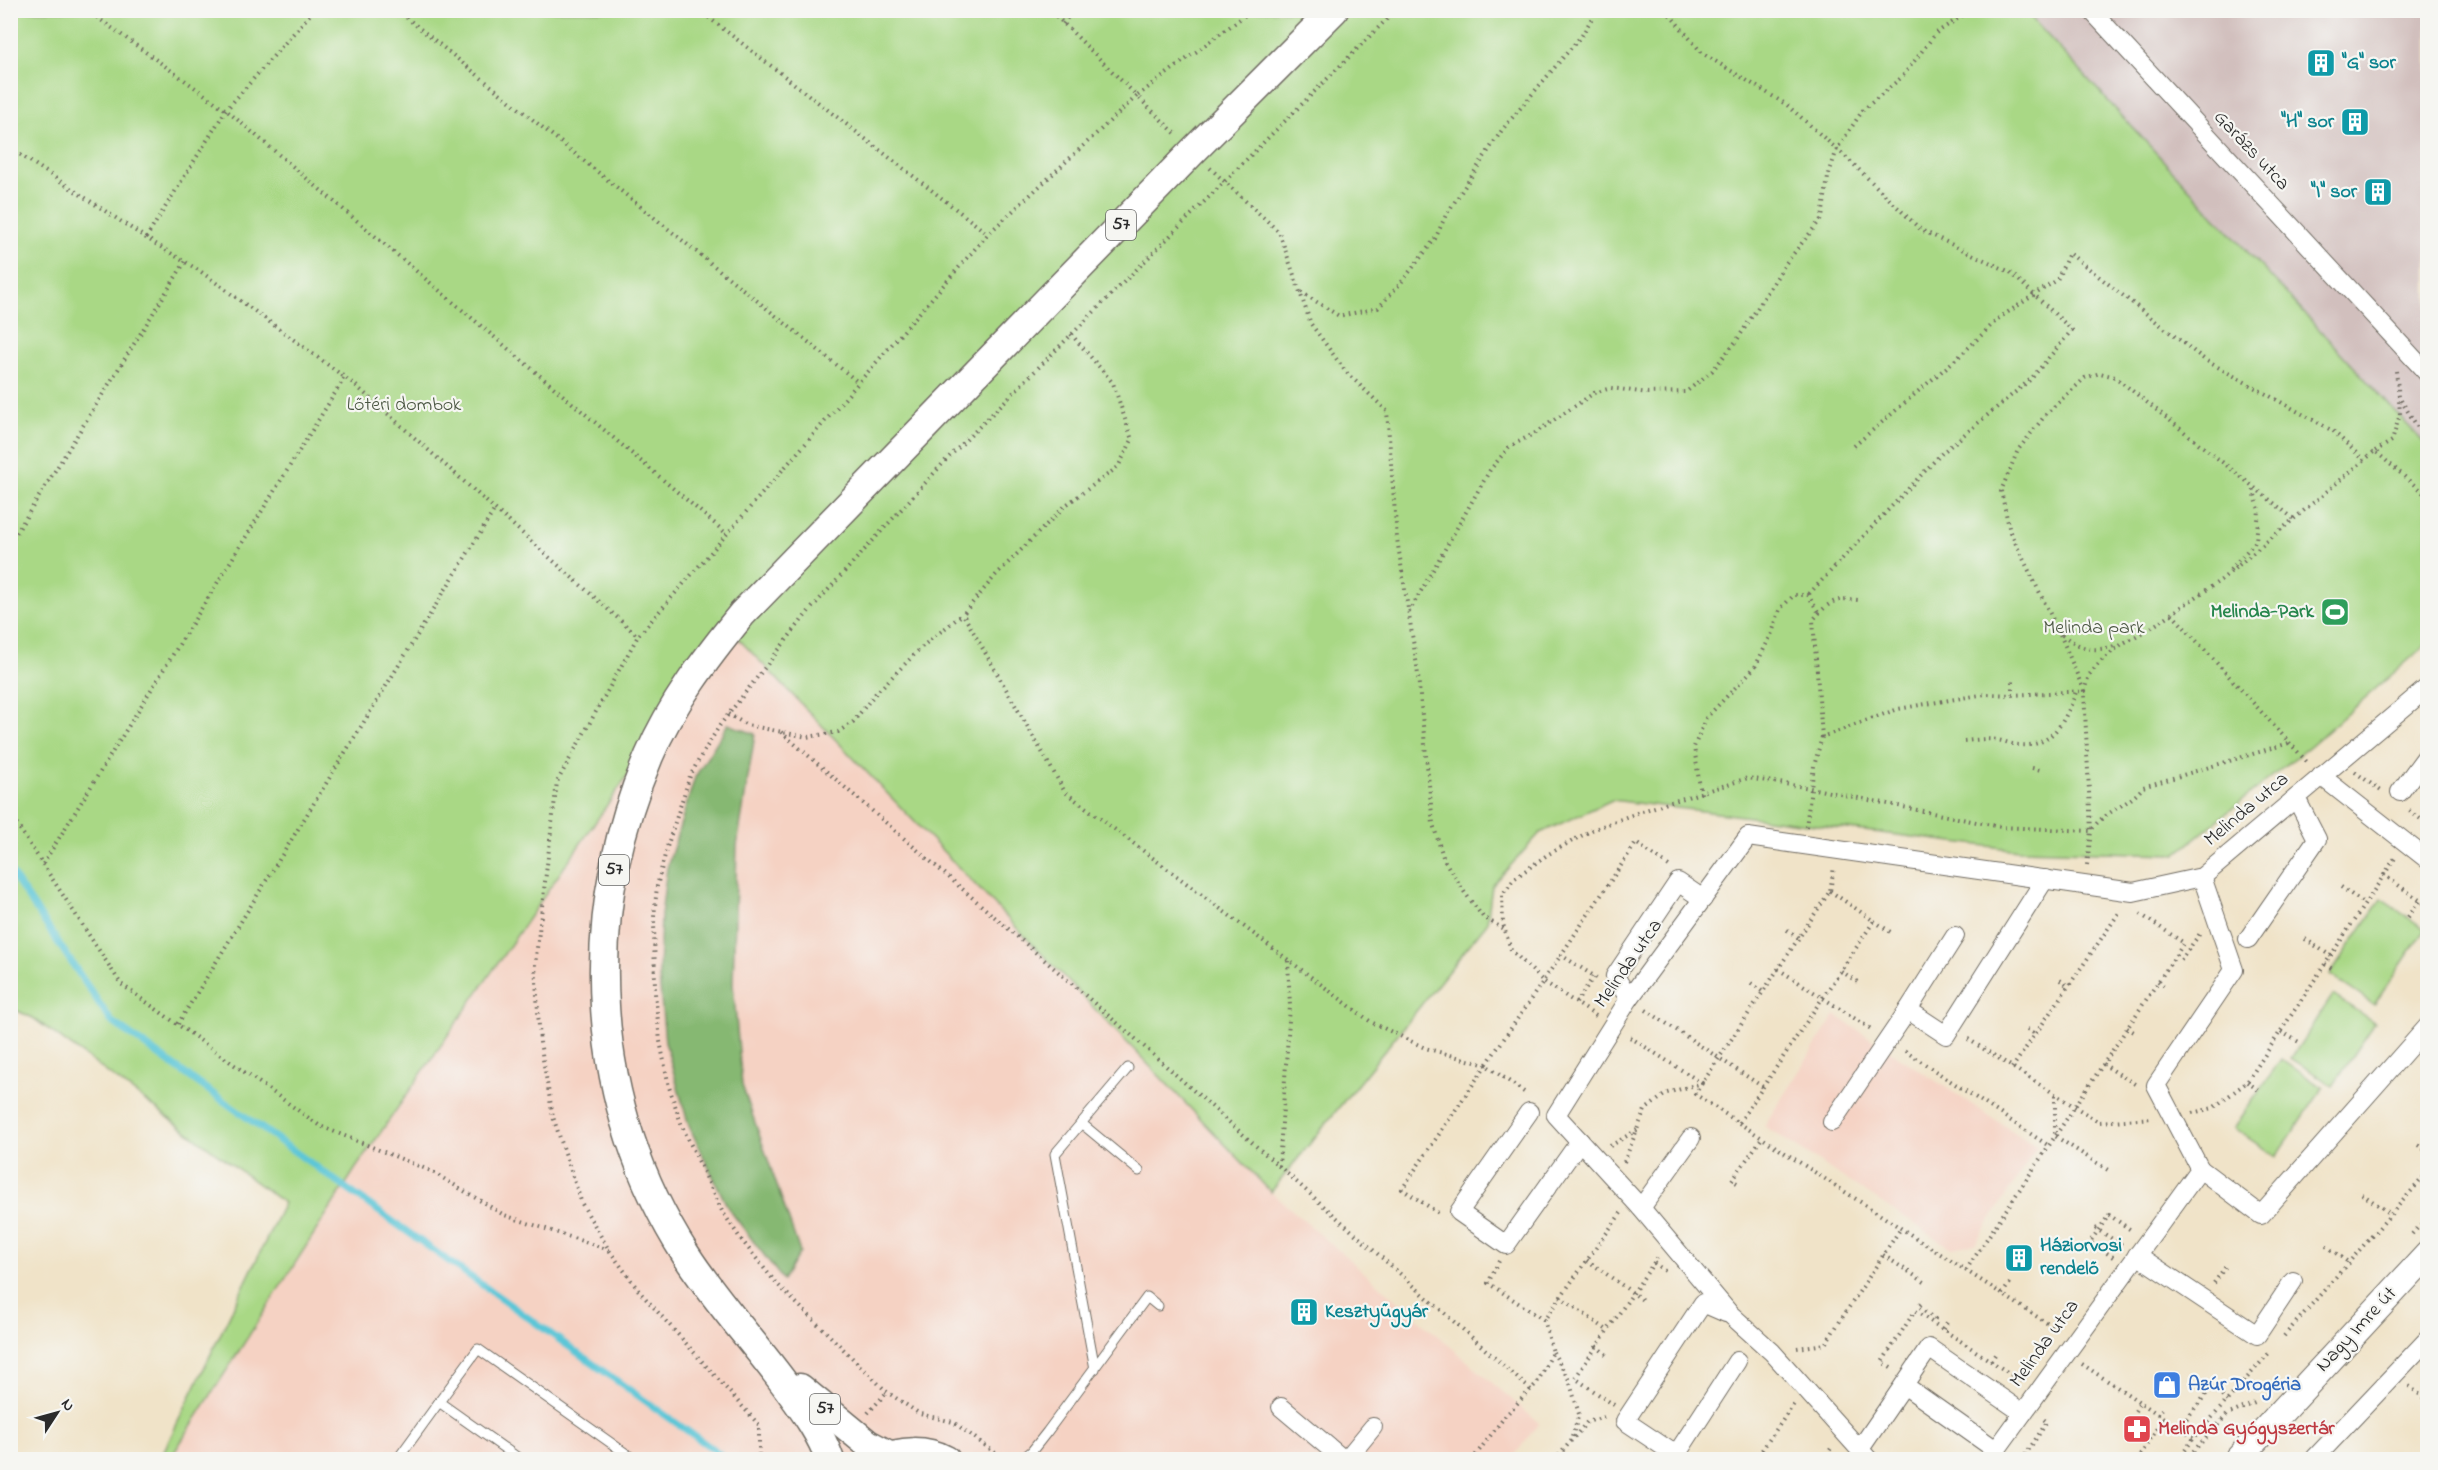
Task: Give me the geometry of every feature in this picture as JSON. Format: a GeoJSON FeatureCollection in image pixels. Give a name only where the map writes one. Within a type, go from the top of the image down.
{"type":"FeatureCollection","features":[{"type":"Feature","properties":{"kind":"main road","name":"57"},"geometry":{"type":"LineString","coordinates":[[830,1460],[816,1430],[765,1357],[702,1279],[654,1200],[637,1162],[614,1081],[603,981],[608,915],[619,846],[649,755],[690,682],[742,614],[1193,151],[1334,10]]}},
{"type":"Feature","properties":{"kind":"main road","name":"57"},"geometry":{"type":"LineString","coordinates":[[765,1357],[835,1419],[884,1457],[907,1452],[925,1453],[946,1460]]}},
{"type":"Feature","properties":{"kind":"street","name":"Garázs utca"},"geometry":{"type":"LineString","coordinates":[[2091,10],[2427,374]]}},
{"type":"Feature","properties":{"kind":"street","name":"Melinda utca"},"geometry":{"type":"LineString","coordinates":[[1556,1115],[1629,999],[1748,837],[2084,884],[2129,898],[2202,877],[2427,687]]}},
{"type":"Feature","properties":{"kind":"street"},"geometry":{"type":"LineString","coordinates":[[2400,792],[2427,754]]}},
{"type":"Feature","properties":{"kind":"street","name":"Melinda utca"},"geometry":{"type":"LineString","coordinates":[[2321,776],[2427,860]]}},
{"type":"Feature","properties":{"kind":"street"},"geometry":{"type":"LineString","coordinates":[[2248,939],[2317,839],[2296,798]]}},
{"type":"Feature","properties":{"kind":"street","name":"Melinda utca"},"geometry":{"type":"LineString","coordinates":[[2202,877],[2234,970],[2156,1085],[2200,1168],[2261,1215],[2427,1026]]}},
{"type":"Feature","properties":{"kind":"street"},"geometry":{"type":"LineString","coordinates":[[1908,1010],[1946,1035],[2045,879]]}},
{"type":"Feature","properties":{"kind":"street"},"geometry":{"type":"LineString","coordinates":[[1629,999],[1615,976],[1678,882],[1702,899]]}},
{"type":"Feature","properties":{"kind":"street"},"geometry":{"type":"LineString","coordinates":[[1832,1122],[1955,936]]}},
{"type":"Feature","properties":{"kind":"street"},"geometry":{"type":"LineString","coordinates":[[1530,1112],[1459,1212],[1506,1245],[1580,1141]]}},
{"type":"Feature","properties":{"kind":"street"},"geometry":{"type":"LineString","coordinates":[[1556,1115],[1616,1180],[1634,1207],[1730,1314],[1772,1352],[1865,1454],[1904,1385],[1929,1348],[2023,1413]]}},
{"type":"Feature","properties":{"kind":"street"},"geometry":{"type":"LineString","coordinates":[[1634,1207],[1691,1138]]}},
{"type":"Feature","properties":{"kind":"street","name":"Melinda utca"},"geometry":{"type":"LineString","coordinates":[[1993,1455],[2200,1168]]}},
{"type":"Feature","properties":{"kind":"street"},"geometry":{"type":"LineString","coordinates":[[2138,1254],[2257,1335],[2293,1281]]}},
{"type":"Feature","properties":{"kind":"street","name":"Nagy Imre út"},"geometry":{"type":"LineString","coordinates":[[2237,1460],[2427,1254]]}},
{"type":"Feature","properties":{"kind":"street"},"geometry":{"type":"LineString","coordinates":[[1730,1314],[1703,1303],[1627,1418],[1675,1457],[1737,1362]]}},
{"type":"Feature","properties":{"kind":"street"},"geometry":{"type":"LineString","coordinates":[[2315,1458],[2427,1339]]}},
{"type":"Feature","properties":{"kind":"street"},"geometry":{"type":"LineString","coordinates":[[1904,1385],[1993,1455]]}},
{"type":"Feature","properties":{"kind":"street"},"geometry":{"type":"LineString","coordinates":[[1281,1407],[1345,1460],[1373,1427]]}},
{"type":"Feature","properties":{"kind":"lane"},"geometry":{"type":"LineString","coordinates":[[1095,1369],[1055,1154],[1128,1068]]}},
{"type":"Feature","properties":{"kind":"lane"},"geometry":{"type":"LineString","coordinates":[[1081,1123],[1139,1171]]}},
{"type":"Feature","properties":{"kind":"lane"},"geometry":{"type":"LineString","coordinates":[[1021,1460],[1032,1451],[1147,1297],[1158,1306]]}},
{"type":"Feature","properties":{"kind":"lane"},"geometry":{"type":"LineString","coordinates":[[397,1460],[478,1349],[635,1460]]}},
{"type":"Feature","properties":{"kind":"lane"},"geometry":{"type":"LineString","coordinates":[[439,1402],[521,1460]]}},
{"type":"Feature","properties":{"kind":"path"},"geometry":{"type":"LineString","coordinates":[[87,10],[226,110],[727,534]]}},
{"type":"Feature","properties":{"kind":"path"},"geometry":{"type":"LineString","coordinates":[[146,238],[226,110],[314,10]]}},
{"type":"Feature","properties":{"kind":"path"},"geometry":{"type":"LineString","coordinates":[[397,10],[859,383]]}},
{"type":"Feature","properties":{"kind":"path"},"geometry":{"type":"LineString","coordinates":[[699,10],[988,234]]}},
{"type":"Feature","properties":{"kind":"path"},"geometry":{"type":"LineString","coordinates":[[1050,10],[1193,151]]}},
{"type":"Feature","properties":{"kind":"path"},"geometry":{"type":"LineString","coordinates":[[1063,24],[1073,10]]}},
{"type":"Feature","properties":{"kind":"path"},"geometry":{"type":"LineString","coordinates":[[757,1460],[759,1457],[759,1425],[639,1291],[609,1250],[582,1204],[553,1117],[540,1042],[535,965],[557,782],[638,636],[988,234],[1137,96],[1252,10]]}},
{"type":"Feature","properties":{"kind":"path"},"geometry":{"type":"LineString","coordinates":[[1005,1460],[953,1422],[920,1414],[887,1392],[776,1283],[740,1238],[722,1210],[682,1126],[669,1087],[660,1041],[655,993],[654,917],[657,886],[690,776],[728,714],[817,602],[946,460],[1396,10]]}},
{"type":"Feature","properties":{"kind":"path"},"geometry":{"type":"LineString","coordinates":[[1299,291],[1339,316],[1378,308],[1400,284],[1435,238],[1446,215],[1502,130],[1582,35],[1597,10]]}},
{"type":"Feature","properties":{"kind":"path"},"geometry":{"type":"LineString","coordinates":[[1666,10],[1702,53],[1787,105],[1837,149],[1921,230],[2010,272],[2072,330],[2031,379],[1942,453],[1808,595],[1794,596],[1780,609],[1772,633],[1755,667],[1706,718],[1694,747],[1701,794]]}},
{"type":"Feature","properties":{"kind":"path"},"geometry":{"type":"LineString","coordinates":[[1409,613],[1490,470],[1509,447],[1535,433],[1594,393],[1611,387],[1648,393],[1686,392],[1712,371],[1737,340],[1786,263],[1822,218],[1828,177],[1837,149],[1863,110],[1902,77],[1936,33],[1971,10]]}},
{"type":"Feature","properties":{"kind":"path"},"geometry":{"type":"LineString","coordinates":[[10,148],[185,262],[345,377],[638,636]]}},
{"type":"Feature","properties":{"kind":"path"},"geometry":{"type":"LineString","coordinates":[[1224,182],[1279,232],[1311,324],[1346,372],[1387,411],[1397,539],[1417,666],[1432,824],[1444,860],[1465,893],[1483,917],[1504,930]]}},
{"type":"Feature","properties":{"kind":"path"},"geometry":{"type":"LineString","coordinates":[[1854,446],[1962,354],[1999,318],[2057,280],[2069,253],[2205,360],[2332,431],[2364,460]]}},
{"type":"Feature","properties":{"kind":"path"},"geometry":{"type":"LineString","coordinates":[[10,543],[185,262]]}},
{"type":"Feature","properties":{"kind":"path"},"geometry":{"type":"LineString","coordinates":[[728,714],[747,725],[807,737],[838,732],[853,722],[875,694],[924,645],[963,614],[996,574],[1066,505],[1118,467],[1132,440],[1113,383],[1071,334]]}},
{"type":"Feature","properties":{"kind":"path"},"geometry":{"type":"LineString","coordinates":[[2084,691],[2090,675],[2103,659],[2122,644],[2172,614],[2221,580],[2364,460],[2392,441],[2400,414],[2396,340]]}},
{"type":"Feature","properties":{"kind":"path"},"geometry":{"type":"LineString","coordinates":[[2084,884],[2091,831],[2084,691],[2060,634],[2010,532],[2001,491],[2018,450],[2047,414],[2085,378],[2100,373],[2115,377],[2294,519]]}},
{"type":"Feature","properties":{"kind":"path"},"geometry":{"type":"LineString","coordinates":[[43,864],[345,377]]}},
{"type":"Feature","properties":{"kind":"path"},"geometry":{"type":"LineString","coordinates":[[2399,397],[2420,431],[2427,452]]}},
{"type":"Feature","properties":{"kind":"path"},"geometry":{"type":"LineString","coordinates":[[2376,451],[2427,497]]}},
{"type":"Feature","properties":{"kind":"path"},"geometry":{"type":"LineString","coordinates":[[2221,580],[2256,541],[2259,510],[2253,486]]}},
{"type":"Feature","properties":{"kind":"path"},"geometry":{"type":"LineString","coordinates":[[178,1024],[495,509]]}},
{"type":"Feature","properties":{"kind":"path"},"geometry":{"type":"LineString","coordinates":[[1808,595],[1819,613]]}},
{"type":"Feature","properties":{"kind":"path"},"geometry":{"type":"LineString","coordinates":[[1803,845],[1810,788],[1822,737],[1812,640],[1813,620],[1828,604],[1843,598],[1858,600]]}},
{"type":"Feature","properties":{"kind":"path"},"geometry":{"type":"LineString","coordinates":[[963,614],[1065,792],[1371,1022],[1425,1048],[1486,1065],[1556,1115]]}},
{"type":"Feature","properties":{"kind":"path"},"geometry":{"type":"LineString","coordinates":[[2172,614],[2321,776]]}},
{"type":"Feature","properties":{"kind":"path"},"geometry":{"type":"LineString","coordinates":[[2060,634],[2083,649],[2100,651],[2122,644]]}},
{"type":"Feature","properties":{"kind":"path"},"geometry":{"type":"LineString","coordinates":[[2012,678],[2012,695]]}},
{"type":"Feature","properties":{"kind":"path"},"geometry":{"type":"LineString","coordinates":[[1822,737],[1898,710],[1986,694],[2084,691]]}},
{"type":"Feature","properties":{"kind":"path"},"geometry":{"type":"LineString","coordinates":[[1964,741],[1995,739],[2021,746],[2040,743],[2053,734],[2068,715],[2076,692]]}},
{"type":"Feature","properties":{"kind":"path"},"geometry":{"type":"LineString","coordinates":[[781,732],[1131,1035],[1531,1390]]}},
{"type":"Feature","properties":{"kind":"path"},"geometry":{"type":"LineString","coordinates":[[2032,768],[2041,770]]}},
{"type":"Feature","properties":{"kind":"path"},"geometry":{"type":"LineString","coordinates":[[10,814],[121,984],[320,1126],[431,1171],[504,1215],[609,1250]]}},
{"type":"Feature","properties":{"kind":"path"},"geometry":{"type":"LineString","coordinates":[[1459,1212],[1445,1218],[1402,1189],[1636,843],[1672,868]]}},
{"type":"Feature","properties":{"kind":"path"},"geometry":{"type":"LineString","coordinates":[[1838,850],[1830,891],[1695,1094],[2075,1341]]}},
{"type":"Feature","properties":{"kind":"path"},"geometry":{"type":"LineString","coordinates":[[1951,1028],[2099,1122],[2173,1116],[2213,1108],[2247,1082],[2384,875],[2427,906]]}},
{"type":"Feature","properties":{"kind":"path"},"geometry":{"type":"LineString","coordinates":[[2341,887],[2365,904]]}},
{"type":"Feature","properties":{"kind":"path"},"geometry":{"type":"LineString","coordinates":[[1830,891],[1892,933]]}},
{"type":"Feature","properties":{"kind":"path"},"geometry":{"type":"LineString","coordinates":[[1966,1270],[2184,943],[2129,898],[2012,1068]]}},
{"type":"Feature","properties":{"kind":"path"},"geometry":{"type":"LineString","coordinates":[[2408,917],[2420,901]]}},
{"type":"Feature","properties":{"kind":"path"},"geometry":{"type":"LineString","coordinates":[[2181,960],[2214,915]]}},
{"type":"Feature","properties":{"kind":"path"},"geometry":{"type":"LineString","coordinates":[[1739,1123],[1874,921]]}},
{"type":"Feature","properties":{"kind":"path"},"geometry":{"type":"LineString","coordinates":[[1787,930],[1799,938]]}},
{"type":"Feature","properties":{"kind":"path"},"geometry":{"type":"LineString","coordinates":[[2305,939],[2331,956]]}},
{"type":"Feature","properties":{"kind":"path"},"geometry":{"type":"LineString","coordinates":[[1561,955],[1763,1087]]}},
{"type":"Feature","properties":{"kind":"path"},"geometry":{"type":"LineString","coordinates":[[1279,1167],[1290,1006],[1288,961]]}},
{"type":"Feature","properties":{"kind":"path"},"geometry":{"type":"LineString","coordinates":[[2325,964],[2334,970]]}},
{"type":"Feature","properties":{"kind":"path"},"geometry":{"type":"LineString","coordinates":[[1778,969],[2049,1146]]}},
{"type":"Feature","properties":{"kind":"path"},"geometry":{"type":"LineString","coordinates":[[1841,971],[1858,982]]}},
{"type":"Feature","properties":{"kind":"path"},"geometry":{"type":"LineString","coordinates":[[1594,976],[1576,1003],[1702,1083]]}},
{"type":"Feature","properties":{"kind":"path"},"geometry":{"type":"LineString","coordinates":[[2060,980],[2068,986]]}},
{"type":"Feature","properties":{"kind":"path"},"geometry":{"type":"LineString","coordinates":[[2158,981],[2164,986]]}},
{"type":"Feature","properties":{"kind":"path"},"geometry":{"type":"LineString","coordinates":[[1751,983],[1763,992]]}},
{"type":"Feature","properties":{"kind":"path"},"geometry":{"type":"LineString","coordinates":[[2127,1028],[2134,1032]]}},
{"type":"Feature","properties":{"kind":"path"},"geometry":{"type":"LineString","coordinates":[[2027,1029],[2035,1034]]}},
{"type":"Feature","properties":{"kind":"path"},"geometry":{"type":"LineString","coordinates":[[2281,1032],[2301,1043]]}},
{"type":"Feature","properties":{"kind":"path"},"geometry":{"type":"LineString","coordinates":[[2247,1082],[2260,1090]]}},
{"type":"Feature","properties":{"kind":"path"},"geometry":{"type":"LineString","coordinates":[[1616,1180],[1645,1110],[1667,1093],[1702,1083]]}},
{"type":"Feature","properties":{"kind":"path"},"geometry":{"type":"LineString","coordinates":[[2055,1094],[2055,1136]]}},
{"type":"Feature","properties":{"kind":"path"},"geometry":{"type":"LineString","coordinates":[[2018,1135],[2022,1128]]}},
{"type":"Feature","properties":{"kind":"path"},"geometry":{"type":"LineString","coordinates":[[1594,1156],[1638,1130]]}},
{"type":"Feature","properties":{"kind":"path"},"geometry":{"type":"LineString","coordinates":[[2055,1136],[2111,1172]]}},
{"type":"Feature","properties":{"kind":"path"},"geometry":{"type":"LineString","coordinates":[[1737,1184],[1732,1179],[1762,1138]]}},
{"type":"Feature","properties":{"kind":"path"},"geometry":{"type":"LineString","coordinates":[[2418,1145],[2427,1152]]}},
{"type":"Feature","properties":{"kind":"path"},"geometry":{"type":"LineString","coordinates":[[2280,1340],[2427,1172]]}},
{"type":"Feature","properties":{"kind":"path"},"geometry":{"type":"LineString","coordinates":[[1834,1194],[1839,1187]]}},
{"type":"Feature","properties":{"kind":"path"},"geometry":{"type":"LineString","coordinates":[[2362,1194],[2391,1214]]}},
{"type":"Feature","properties":{"kind":"path"},"geometry":{"type":"LineString","coordinates":[[1544,1320],[1587,1260],[1634,1207]]}},
{"type":"Feature","properties":{"kind":"path"},"geometry":{"type":"LineString","coordinates":[[2109,1215],[2138,1254],[2090,1242],[2109,1215]]}},
{"type":"Feature","properties":{"kind":"path"},"geometry":{"type":"LineString","coordinates":[[2409,1236],[2427,1216]]}},
{"type":"Feature","properties":{"kind":"path"},"geometry":{"type":"LineString","coordinates":[[1772,1352],[1825,1344],[1901,1228]]}},
{"type":"Feature","properties":{"kind":"path"},"geometry":{"type":"LineString","coordinates":[[2097,1229],[2105,1234]]}},
{"type":"Feature","properties":{"kind":"path"},"geometry":{"type":"LineString","coordinates":[[1506,1245],[1488,1283],[1544,1320],[1553,1352],[1569,1380],[1579,1414],[1571,1440]]}},
{"type":"Feature","properties":{"kind":"path"},"geometry":{"type":"LineString","coordinates":[[2326,1246],[2348,1262]]}},
{"type":"Feature","properties":{"kind":"path"},"geometry":{"type":"LineString","coordinates":[[1883,1255],[1926,1283]]}},
{"type":"Feature","properties":{"kind":"path"},"geometry":{"type":"LineString","coordinates":[[1627,1418],[1575,1378],[1657,1257]]}},
{"type":"Feature","properties":{"kind":"path"},"geometry":{"type":"LineString","coordinates":[[1587,1260],[1644,1301]]}},
{"type":"Feature","properties":{"kind":"path"},"geometry":{"type":"LineString","coordinates":[[2002,1294],[2010,1282]]}},
{"type":"Feature","properties":{"kind":"path"},"geometry":{"type":"LineString","coordinates":[[1560,1297],[1607,1330]]}},
{"type":"Feature","properties":{"kind":"path"},"geometry":{"type":"LineString","coordinates":[[1921,1304],[1918,1307],[1935,1318],[1933,1322]]}},
{"type":"Feature","properties":{"kind":"path"},"geometry":{"type":"LineString","coordinates":[[1943,1329],[1948,1321]]}},
{"type":"Feature","properties":{"kind":"path"},"geometry":{"type":"LineString","coordinates":[[1596,1346],[1607,1355]]}},
{"type":"Feature","properties":{"kind":"path"},"geometry":{"type":"LineString","coordinates":[[2178,1460],[2194,1438],[2272,1349]]}},
{"type":"Feature","properties":{"kind":"path"},"geometry":{"type":"LineString","coordinates":[[1472,1460],[1506,1415],[1537,1383],[1553,1352]]}},
{"type":"Feature","properties":{"kind":"path"},"geometry":{"type":"LineString","coordinates":[[1990,1361],[1996,1353]]}},
{"type":"Feature","properties":{"kind":"path"},"geometry":{"type":"LineString","coordinates":[[2081,1364],[2194,1438]]}},
{"type":"Feature","properties":{"kind":"path"},"geometry":{"type":"LineString","coordinates":[[2179,1428],[2212,1387],[2227,1401]]}},
{"type":"Feature","properties":{"kind":"path"},"geometry":{"type":"LineString","coordinates":[[1755,1460],[1799,1396]]}},
{"type":"Feature","properties":{"kind":"path"},"geometry":{"type":"LineString","coordinates":[[2185,1460],[2227,1415],[2267,1397]]}},
{"type":"Feature","properties":{"kind":"path"},"geometry":{"type":"LineString","coordinates":[[2135,1411],[2140,1403]]}},
{"type":"Feature","properties":{"kind":"path"},"geometry":{"type":"LineString","coordinates":[[2158,1415],[2163,1409]]}},
{"type":"Feature","properties":{"kind":"path"},"geometry":{"type":"LineString","coordinates":[[1555,1460],[1587,1422],[1607,1416],[1627,1418]]}},
{"type":"Feature","properties":{"kind":"path"},"geometry":{"type":"LineString","coordinates":[[2137,1460],[2164,1419]]}},
{"type":"Feature","properties":{"kind":"path"},"geometry":{"type":"LineString","coordinates":[[2031,1460],[2024,1457],[2047,1422]]}},
{"type":"Feature","properties":{"kind":"path"},"geometry":{"type":"LineString","coordinates":[[1761,1451],[1772,1460]]}},
{"type":"Feature","properties":{"kind":"path"},"geometry":{"type":"LineString","coordinates":[[1828,1453],[1834,1456]]}},
{"type":"Feature","properties":{"kind":"shaded area"},"geometry":{"type":"Polygon","coordinates":[[[2025,11],[2427,11],[2427,446],[2025,11]]]}},
{"type":"Feature","properties":{"kind":"shaded area"},"geometry":{"type":"Polygon","coordinates":[[[729,628],[1271,1192],[1539,1423],[1511,1460],[170,1460],[356,1168],[729,628]]]}},
{"type":"Feature","properties":{"kind":"shaded area"},"geometry":{"type":"Polygon","coordinates":[[[1835,1015],[2037,1147],[1975,1244],[1951,1248],[1764,1126],[1835,1015]]]}},
{"type":"Feature","properties":{"kind":"green space"},"geometry":{"type":"Polygon","coordinates":[[[11,11],[2025,11],[2427,446],[2427,644],[2311,745],[2176,854],[2019,850],[1612,800],[1540,833],[1492,886],[1487,923],[1271,1192],[729,629],[356,1168],[170,1459],[160,1459],[284,1203],[33,1018],[11,1008],[11,11]]]}},
{"type":"Feature","properties":{"kind":"green space"},"geometry":{"type":"Polygon","coordinates":[[[728,724],[755,734],[737,846],[733,984],[742,1085],[800,1252],[783,1280],[728,1208],[689,1126],[665,1042],[659,976],[661,915],[667,868],[695,777],[728,724]]]}},
{"type":"Feature","properties":{"kind":"green space"},"geometry":{"type":"Polygon","coordinates":[[[2381,899],[2425,929],[2374,1005],[2330,975],[2381,899]]]}},
{"type":"Feature","properties":{"kind":"green space"},"geometry":{"type":"Polygon","coordinates":[[[2333,995],[2375,1023],[2333,1086],[2291,1058],[2333,995]]]}},
{"type":"Feature","properties":{"kind":"green space"},"geometry":{"type":"Polygon","coordinates":[[[2281,1059],[2323,1088],[2276,1157],[2234,1128],[2281,1059]]]}},
{"type":"Feature","properties":{"kind":"waterway"},"geometry":{"type":"LineString","coordinates":[[10,871],[111,1021],[727,1459]]}},
{"type":"Feature","properties":{"kind":"place","name":"\"G\" sor"},"geometry":{"type":"Point","coordinates":[2321,63]}},
{"type":"Feature","properties":{"kind":"place","name":"\"H\" sor"},"geometry":{"type":"Point","coordinates":[2355,122]}},
{"type":"Feature","properties":{"kind":"place","name":"\"I\" sor"},"geometry":{"type":"Point","coordinates":[2378,192]}},
{"type":"Feature","properties":{"kind":"place","name":"Melinda-Park"},"geometry":{"type":"Point","coordinates":[2335,612]}},
{"type":"Feature","properties":{"kind":"place","name":"Háziorvosi rendelő"},"geometry":{"type":"Point","coordinates":[2019,1258]}},
{"type":"Feature","properties":{"kind":"place","name":"Kesztyűgyár"},"geometry":{"type":"Point","coordinates":[1304,1312]}},
{"type":"Feature","properties":{"kind":"place","name":"Azúr Drogéria"},"geometry":{"type":"Point","coordinates":[2167,1385]}},
{"type":"Feature","properties":{"kind":"place","name":"Melinda Gyógyszertár"},"geometry":{"type":"Point","coordinates":[2137,1429]}},
{"type":"Feature","properties":{"kind":"park label","name":"Lőtéri dombok"},"geometry":{"type":"Point","coordinates":[404,405]}},
{"type":"Feature","properties":{"kind":"park label","name":"Melinda park"},"geometry":{"type":"Point","coordinates":[2094,628]}}]}
